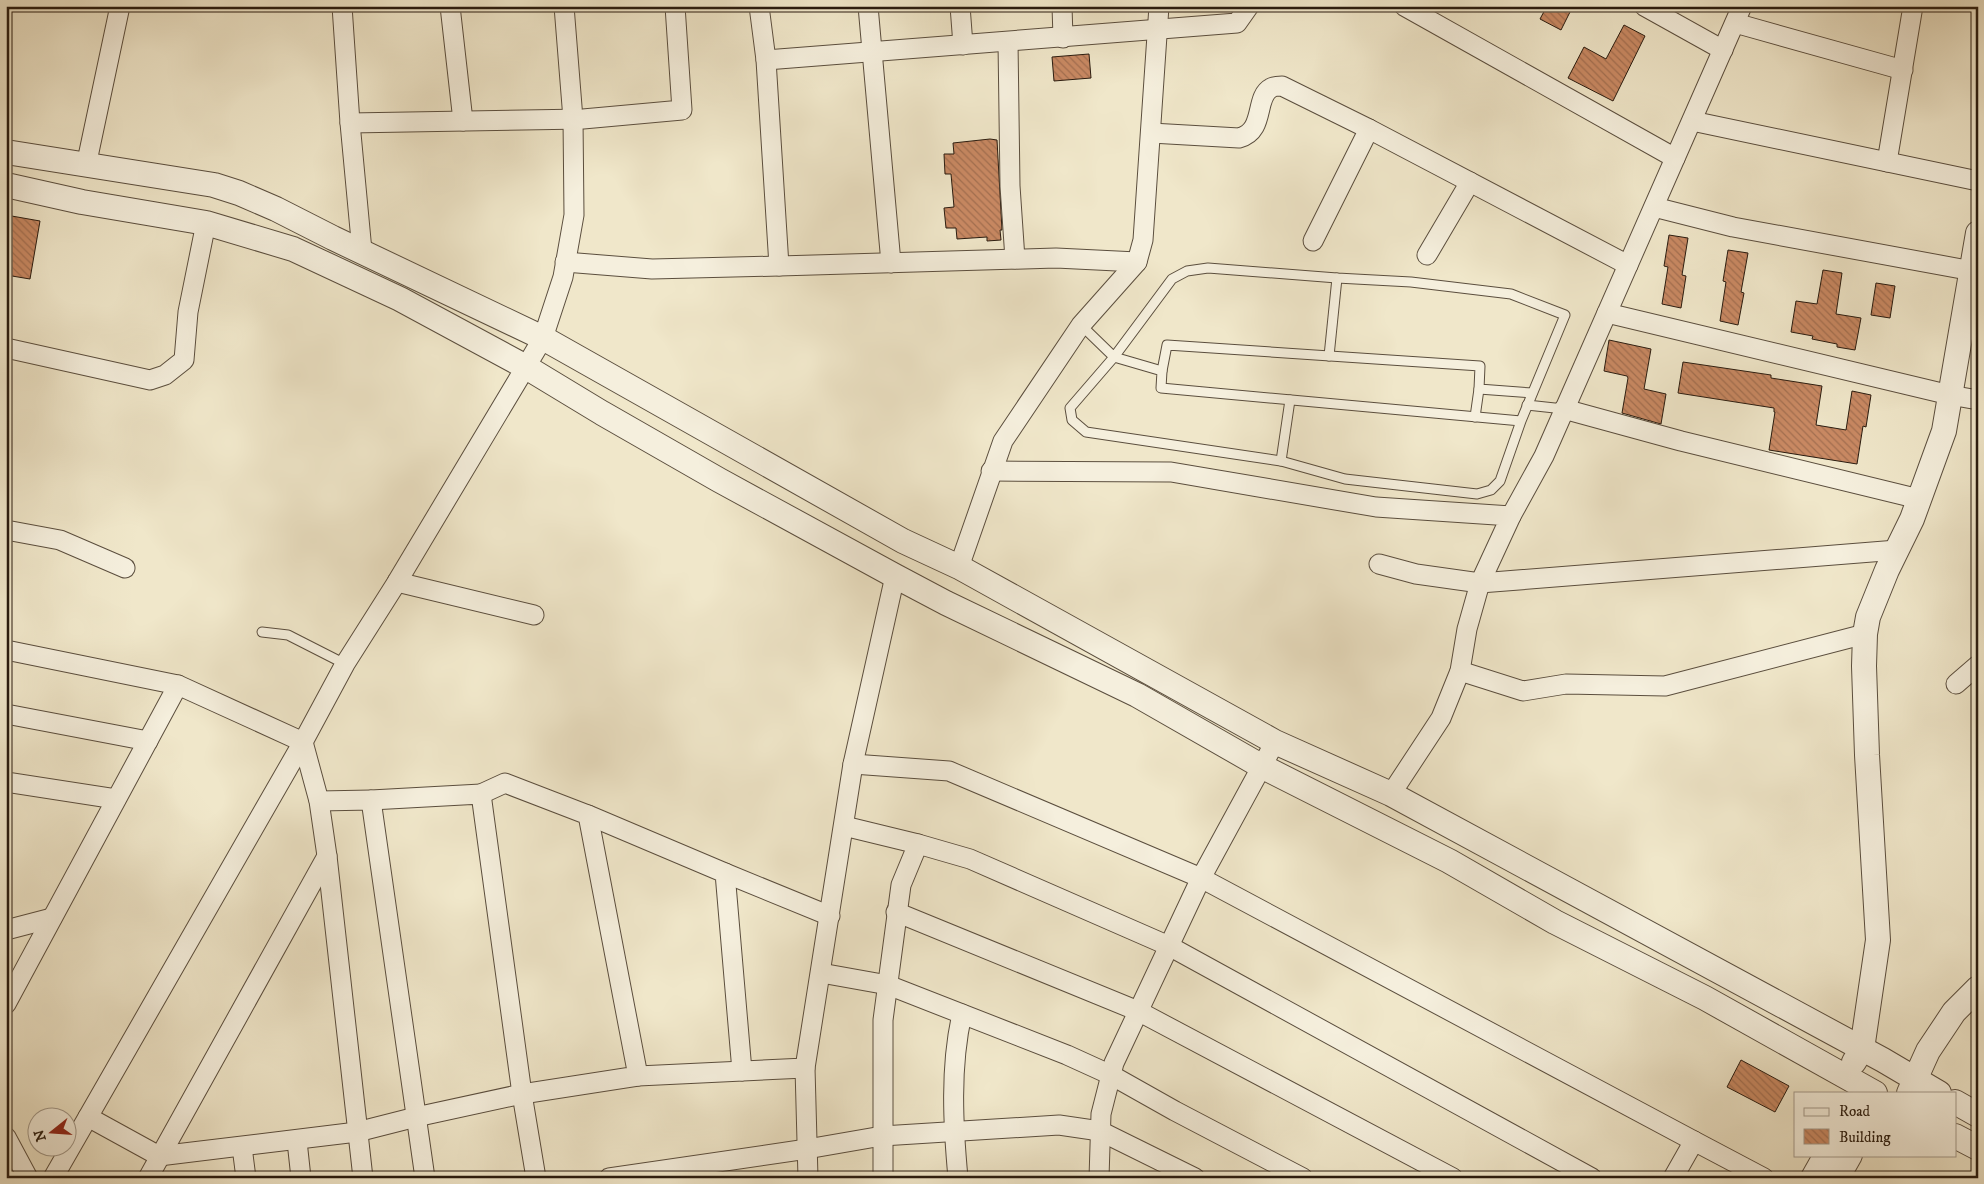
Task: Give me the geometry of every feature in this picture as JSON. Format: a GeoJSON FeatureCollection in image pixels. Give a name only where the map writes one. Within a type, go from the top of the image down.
{"type":"FeatureCollection","features":[{"type":"Feature","properties":{"kind":"street"},"geometry":{"type":"LineString","coordinates":[[86,166],[120,6]]}},
{"type":"Feature","properties":{"kind":"street"},"geometry":{"type":"LineString","coordinates":[[342,6],[350,123],[362,251]]}},
{"type":"Feature","properties":{"kind":"street"},"geometry":{"type":"LineString","coordinates":[[450,6],[463,121]]}},
{"type":"Feature","properties":{"kind":"street"},"geometry":{"type":"LineString","coordinates":[[53,1178],[303,742],[344,664],[397,582],[543,338],[563,277],[574,215],[573,119],[564,6]]}},
{"type":"Feature","properties":{"kind":"street"},"geometry":{"type":"LineString","coordinates":[[350,123],[573,119],[682,110],[675,6]]}},
{"type":"Feature","properties":{"kind":"street"},"geometry":{"type":"LineString","coordinates":[[759,6],[766,60],[779,266]]}},
{"type":"Feature","properties":{"kind":"street"},"geometry":{"type":"LineString","coordinates":[[868,6],[891,263]]}},
{"type":"Feature","properties":{"kind":"street"},"geometry":{"type":"LineString","coordinates":[[960,6],[963,45]]}},
{"type":"Feature","properties":{"kind":"street"},"geometry":{"type":"LineString","coordinates":[[1062,6],[1063,38]]}},
{"type":"Feature","properties":{"kind":"street"},"geometry":{"type":"LineString","coordinates":[[959,567],[1002,440],[1080,325],[1137,262],[1143,240],[1159,6]]}},
{"type":"Feature","properties":{"kind":"street"},"geometry":{"type":"LineString","coordinates":[[766,60],[1237,23],[1249,6]]}},
{"type":"Feature","properties":{"kind":"street"},"geometry":{"type":"LineString","coordinates":[[1404,6],[1675,158]]}},
{"type":"Feature","properties":{"kind":"street"},"geometry":{"type":"LineString","coordinates":[[1644,6],[1723,50]]}},
{"type":"Feature","properties":{"kind":"street"},"geometry":{"type":"LineString","coordinates":[[1887,162],[1913,6]]}},
{"type":"Feature","properties":{"kind":"street"},"geometry":{"type":"LineString","coordinates":[[1391,794],[1441,718],[1460,671],[1467,629],[1480,584],[1511,516],[1544,456],[1738,14],[1903,70]]}},
{"type":"Feature","properties":{"kind":"street"},"geometry":{"type":"LineString","coordinates":[[1008,42],[1010,186],[1015,259]]}},
{"type":"Feature","properties":{"kind":"street"},"geometry":{"type":"LineString","coordinates":[[1151,133],[1239,138],[1248,136],[1254,128],[1266,92],[1272,87],[1282,86],[1369,129],[1628,265]]}},
{"type":"Feature","properties":{"kind":"street"},"geometry":{"type":"LineString","coordinates":[[1692,121],[1978,182]]}},
{"type":"Feature","properties":{"kind":"street"},"geometry":{"type":"LineString","coordinates":[[1313,241],[1369,129]]}},
{"type":"Feature","properties":{"kind":"street"},"geometry":{"type":"LineString","coordinates":[[6,152],[214,185],[239,193],[543,338],[903,541],[959,567],[1275,742],[1391,794],[1883,1060],[1905,1085],[1934,1092]]}},
{"type":"Feature","properties":{"kind":"street"},"geometry":{"type":"LineString","coordinates":[[1427,255],[1470,182]]}},
{"type":"Feature","properties":{"kind":"street"},"geometry":{"type":"LineString","coordinates":[[6,186],[82,202],[206,223],[293,250],[400,299],[526,367],[718,480],[895,576],[946,603],[1137,694],[1261,766],[1449,861],[1555,922],[1704,998],[1869,1091],[1883,1060]]}},
{"type":"Feature","properties":{"kind":"street"},"geometry":{"type":"LineString","coordinates":[[1654,207],[1733,227],[1975,271]]}},
{"type":"Feature","properties":{"kind":"street"},"geometry":{"type":"LineString","coordinates":[[6,348],[150,380],[165,375],[184,360],[188,312],[206,223]]}},
{"type":"Feature","properties":{"kind":"street"},"geometry":{"type":"LineString","coordinates":[[1846,1077],[1862,1049],[1878,940],[1866,755],[1865,634],[1868,617],[1912,519],[1944,431],[1975,271],[1978,233]]}},
{"type":"Feature","properties":{"kind":"street"},"geometry":{"type":"LineString","coordinates":[[565,262],[652,269],[1056,258],[1137,262]]}},
{"type":"Feature","properties":{"kind":"street"},"geometry":{"type":"LineString","coordinates":[[1607,312],[1978,400]]}},
{"type":"Feature","properties":{"kind":"street"},"geometry":{"type":"LineString","coordinates":[[1564,409],[1681,441],[1919,499]]}},
{"type":"Feature","properties":{"kind":"street"},"geometry":{"type":"LineString","coordinates":[[991,471],[1171,472],[1376,507],[1511,516]]}},
{"type":"Feature","properties":{"kind":"street"},"geometry":{"type":"LineString","coordinates":[[6,530],[60,540],[125,568]]}},
{"type":"Feature","properties":{"kind":"street"},"geometry":{"type":"LineString","coordinates":[[1379,564],[1416,574],[1480,584],[1897,550]]}},
{"type":"Feature","properties":{"kind":"street"},"geometry":{"type":"LineString","coordinates":[[808,1178],[805,1068],[853,764],[895,576]]}},
{"type":"Feature","properties":{"kind":"street"},"geometry":{"type":"LineString","coordinates":[[397,582],[534,615]]}},
{"type":"Feature","properties":{"kind":"street"},"geometry":{"type":"LineString","coordinates":[[1460,671],[1523,691],[1566,684],[1665,686],[1865,634]]}},
{"type":"Feature","properties":{"kind":"street"},"geometry":{"type":"LineString","coordinates":[[6,650],[178,685],[303,742]]}},
{"type":"Feature","properties":{"kind":"street"},"geometry":{"type":"LineString","coordinates":[[1956,684],[1978,665]]}},
{"type":"Feature","properties":{"kind":"street"},"geometry":{"type":"LineString","coordinates":[[9,995],[178,685]]}},
{"type":"Feature","properties":{"kind":"street"},"geometry":{"type":"LineString","coordinates":[[6,714],[148,740]]}},
{"type":"Feature","properties":{"kind":"street"},"geometry":{"type":"LineString","coordinates":[[303,742],[319,801],[327,856],[363,1178]]}},
{"type":"Feature","properties":{"kind":"street"},"geometry":{"type":"LineString","coordinates":[[1099,1178],[1100,1114],[1114,1063],[1201,878],[1275,742]]}},
{"type":"Feature","properties":{"kind":"street"},"geometry":{"type":"LineString","coordinates":[[853,764],[949,771],[1201,878],[1764,1178]]}},
{"type":"Feature","properties":{"kind":"street"},"geometry":{"type":"LineString","coordinates":[[6,782],[116,799]]}},
{"type":"Feature","properties":{"kind":"street"},"geometry":{"type":"LineString","coordinates":[[319,801],[480,794],[505,783],[588,815],[830,916]]}},
{"type":"Feature","properties":{"kind":"street"},"geometry":{"type":"LineString","coordinates":[[480,794],[522,1094],[536,1178]]}},
{"type":"Feature","properties":{"kind":"street"},"geometry":{"type":"LineString","coordinates":[[371,800],[425,1178]]}},
{"type":"Feature","properties":{"kind":"street"},"geometry":{"type":"LineString","coordinates":[[588,815],[638,1076]]}},
{"type":"Feature","properties":{"kind":"street"},"geometry":{"type":"LineString","coordinates":[[844,826],[970,859],[1169,946],[1592,1178]]}},
{"type":"Feature","properties":{"kind":"street"},"geometry":{"type":"LineString","coordinates":[[883,1178],[883,1020],[900,885],[918,844]]}},
{"type":"Feature","properties":{"kind":"street"},"geometry":{"type":"LineString","coordinates":[[152,1171],[327,856]]}},
{"type":"Feature","properties":{"kind":"street"},"geometry":{"type":"LineString","coordinates":[[725,873],[742,1071]]}},
{"type":"Feature","properties":{"kind":"street"},"geometry":{"type":"LineString","coordinates":[[896,912],[1138,1011],[1453,1178]]}},
{"type":"Feature","properties":{"kind":"street"},"geometry":{"type":"LineString","coordinates":[[6,930],[52,918]]}},
{"type":"Feature","properties":{"kind":"street"},"geometry":{"type":"LineString","coordinates":[[821,973],[888,985],[1002,1028],[1111,1075],[1303,1178]]}},
{"type":"Feature","properties":{"kind":"street"},"geometry":{"type":"LineString","coordinates":[[1905,1085],[1954,1012],[1978,988]]}},
{"type":"Feature","properties":{"kind":"street"},"geometry":{"type":"LineString","coordinates":[[958,1178],[954,1132],[955,1043],[962,1014]]}},
{"type":"Feature","properties":{"kind":"street"},"geometry":{"type":"LineString","coordinates":[[152,1171],[242,1147],[357,1132],[416,1116],[522,1094],[638,1076],[805,1068]]}},
{"type":"Feature","properties":{"kind":"street"},"geometry":{"type":"LineString","coordinates":[[1956,1103],[1978,1115]]}},
{"type":"Feature","properties":{"kind":"street"},"geometry":{"type":"LineString","coordinates":[[88,1117],[152,1171]]}},
{"type":"Feature","properties":{"kind":"street"},"geometry":{"type":"LineString","coordinates":[[609,1178],[882,1136],[1059,1125],[1100,1131],[1165,1171],[1196,1178]]}},
{"type":"Feature","properties":{"kind":"street"},"geometry":{"type":"LineString","coordinates":[[6,1137],[28,1178]]}},
{"type":"Feature","properties":{"kind":"street"},"geometry":{"type":"LineString","coordinates":[[1956,1137],[1978,1148]]}},
{"type":"Feature","properties":{"kind":"street"},"geometry":{"type":"LineString","coordinates":[[297,1141],[301,1178]]}},
{"type":"Feature","properties":{"kind":"street"},"geometry":{"type":"LineString","coordinates":[[1673,1178],[1694,1141]]}},
{"type":"Feature","properties":{"kind":"street"},"geometry":{"type":"LineString","coordinates":[[242,1147],[246,1178]]}},
{"type":"Feature","properties":{"kind":"street"},"geometry":{"type":"LineString","coordinates":[[1813,1178],[1825,1156]]}},
{"type":"Feature","properties":{"kind":"street"},"geometry":{"type":"LineString","coordinates":[[1837,1178],[1849,1156]]}},
{"type":"Feature","properties":{"kind":"lane"},"geometry":{"type":"LineString","coordinates":[[1208,268],[1411,282],[1511,294],[1565,315],[1520,421],[1500,481],[1491,490],[1477,494],[1345,479],[1281,461],[1086,432],[1072,420],[1070,408],[1114,356],[1172,279],[1187,271],[1208,268]]}},
{"type":"Feature","properties":{"kind":"lane"},"geometry":{"type":"LineString","coordinates":[[1329,356],[1336,278]]}},
{"type":"Feature","properties":{"kind":"lane"},"geometry":{"type":"LineString","coordinates":[[1080,325],[1114,356],[1162,371]]}},
{"type":"Feature","properties":{"kind":"lane"},"geometry":{"type":"LineString","coordinates":[[1475,417],[1480,366],[1167,344],[1161,388],[1290,400],[1475,417],[1520,421]]}},
{"type":"Feature","properties":{"kind":"lane"},"geometry":{"type":"LineString","coordinates":[[1479,390],[1532,393]]}},
{"type":"Feature","properties":{"kind":"lane"},"geometry":{"type":"LineString","coordinates":[[1281,461],[1290,400]]}},
{"type":"Feature","properties":{"kind":"lane"},"geometry":{"type":"LineString","coordinates":[[1527,405],[1564,409]]}},
{"type":"Feature","properties":{"kind":"lane"},"geometry":{"type":"LineString","coordinates":[[262,632],[288,635],[344,664]]}},
{"type":"Feature","properties":{"kind":"building"},"geometry":{"type":"Polygon","coordinates":[[[1547,6],[1573,6],[1561,30],[1540,19],[1547,6]]]}},
{"type":"Feature","properties":{"kind":"building"},"geometry":{"type":"Polygon","coordinates":[[[1624,25],[1645,36],[1613,101],[1568,78],[1584,47],[1606,59],[1624,25]]]}},
{"type":"Feature","properties":{"kind":"building"},"geometry":{"type":"Polygon","coordinates":[[[1089,54],[1091,78],[1054,81],[1052,57],[1089,54]]]}},
{"type":"Feature","properties":{"kind":"building"},"geometry":{"type":"Polygon","coordinates":[[[997,140],[1001,240],[987,241],[987,237],[957,239],[956,228],[946,228],[944,208],[954,207],[951,174],[945,174],[944,154],[954,154],[953,143],[997,140]]]}},
{"type":"Feature","properties":{"kind":"building"},"geometry":{"type":"Polygon","coordinates":[[[6,215],[40,221],[30,279],[6,275],[6,215]]]}},
{"type":"Feature","properties":{"kind":"building"},"geometry":{"type":"Polygon","coordinates":[[[1669,235],[1688,238],[1682,275],[1686,276],[1681,308],[1662,304],[1668,267],[1664,266],[1669,235]]]}},
{"type":"Feature","properties":{"kind":"building"},"geometry":{"type":"Polygon","coordinates":[[[1728,250],[1748,253],[1741,292],[1744,293],[1738,325],[1720,321],[1726,282],[1723,281],[1728,250]]]}},
{"type":"Feature","properties":{"kind":"building"},"geometry":{"type":"Polygon","coordinates":[[[1823,270],[1842,273],[1836,314],[1861,318],[1855,350],[1837,347],[1837,344],[1812,339],[1813,336],[1791,332],[1796,301],[1817,304],[1823,270]]]}},
{"type":"Feature","properties":{"kind":"building"},"geometry":{"type":"Polygon","coordinates":[[[1876,283],[1895,286],[1890,318],[1871,315],[1876,283]]]}},
{"type":"Feature","properties":{"kind":"building"},"geometry":{"type":"Polygon","coordinates":[[[1609,340],[1651,349],[1644,389],[1666,394],[1661,424],[1622,413],[1628,378],[1627,376],[1604,371],[1609,340]]]}},
{"type":"Feature","properties":{"kind":"building"},"geometry":{"type":"Polygon","coordinates":[[[1683,362],[1771,375],[1771,378],[1822,386],[1816,425],[1846,430],[1852,391],[1871,395],[1866,427],[1863,426],[1857,464],[1769,450],[1774,408],[1678,393],[1683,362]]]}},
{"type":"Feature","properties":{"kind":"building"},"geometry":{"type":"Polygon","coordinates":[[[1741,1060],[1789,1086],[1775,1112],[1727,1087],[1741,1060]]]}}]}
